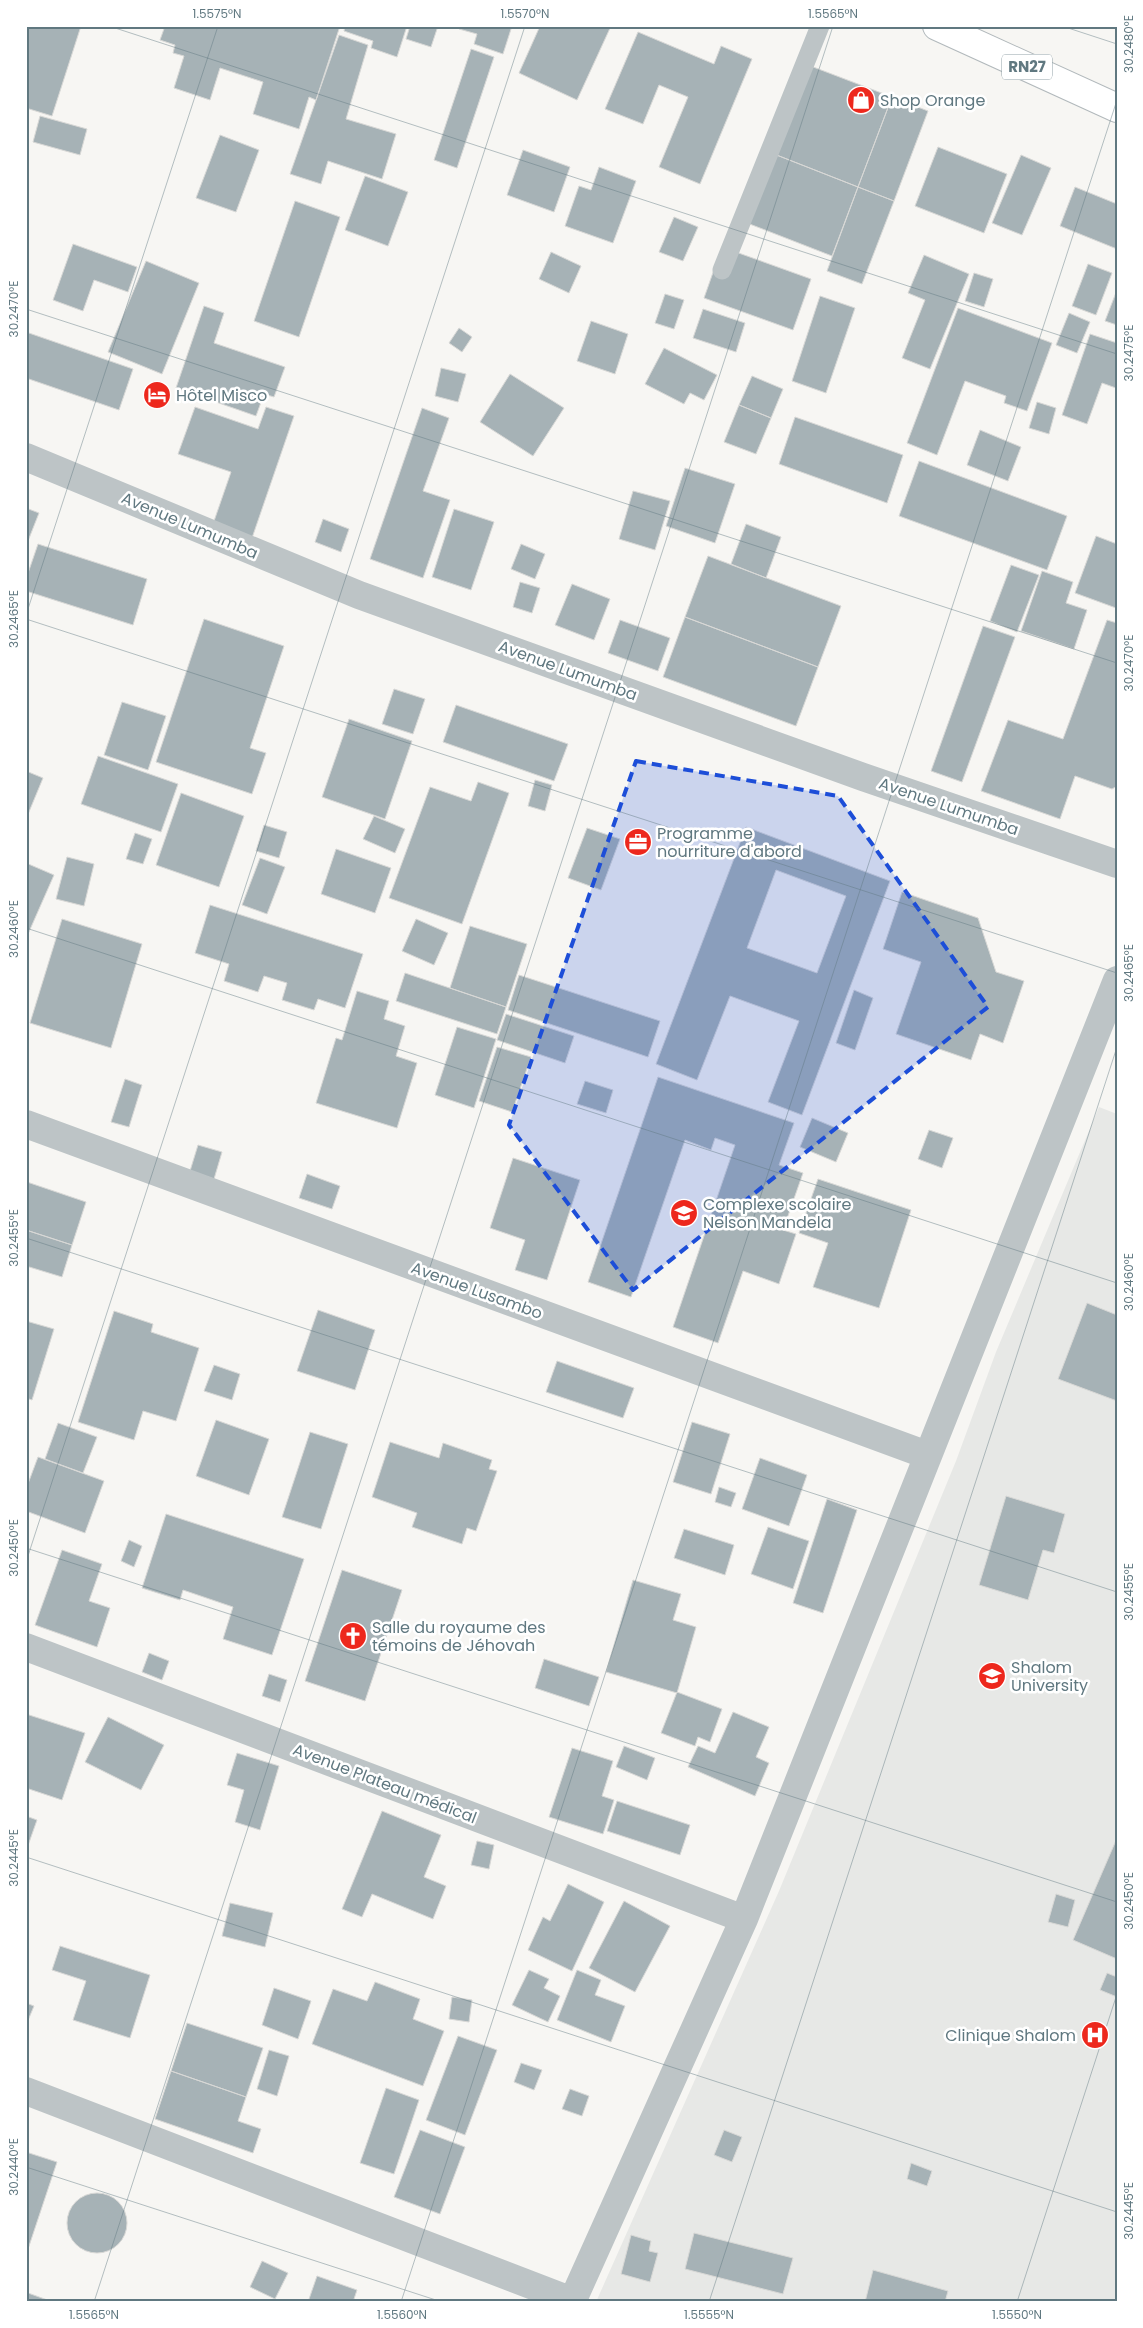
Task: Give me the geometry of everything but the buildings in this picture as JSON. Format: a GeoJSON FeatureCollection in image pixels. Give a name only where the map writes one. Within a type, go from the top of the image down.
{"type":"FeatureCollection","features":[{"type":"Feature","properties":{"kind":"main road","name":"RN27"},"geometry":{"type":"LineString","coordinates":[[937,26],[1117,108]]}},
{"type":"Feature","properties":{"kind":"street","name":"Avenue Lumumba"},"geometry":{"type":"LineString","coordinates":[[26,457],[359,595],[863,776],[1117,864]]}},
{"type":"Feature","properties":{"kind":"street"},"geometry":{"type":"LineString","coordinates":[[26,2091],[573,2301],[744,1919],[1117,980]]}},
{"type":"Feature","properties":{"kind":"street","name":"Avenue Lusambo"},"geometry":{"type":"LineString","coordinates":[[26,1124],[927,1455]]}},
{"type":"Feature","properties":{"kind":"street","name":"Avenue Plateau médical"},"geometry":{"type":"LineString","coordinates":[[26,1648],[744,1919]]}},
{"type":"Feature","properties":{"kind":"lane"},"geometry":{"type":"LineString","coordinates":[[722,270],[820,26]]}},
{"type":"Feature","properties":{"kind":"highlighted area"},"geometry":{"type":"Polygon","coordinates":[[[636,761],[838,796],[988,1007],[633,1290],[509,1125],[636,761]]]}},
{"type":"Feature","properties":{"kind":"shaded area","name":"Shalom University"},"geometry":{"type":"Polygon","coordinates":[[[1099,1107],[1117,1114],[1117,2302],[596,2302],[779,1891],[956,1461],[996,1352],[1099,1107]]]}},
{"type":"Feature","properties":{"kind":"place","name":"Shop Orange"},"geometry":{"type":"Point","coordinates":[861,100]}},
{"type":"Feature","properties":{"kind":"place","name":"Hôtel Misco"},"geometry":{"type":"Point","coordinates":[157,395]}},
{"type":"Feature","properties":{"kind":"place","name":"Programme nourriture d'abord"},"geometry":{"type":"Point","coordinates":[638,842]}},
{"type":"Feature","properties":{"kind":"place","name":"Complexe scolaire Nelson Mandela"},"geometry":{"type":"Point","coordinates":[684,1213]}},
{"type":"Feature","properties":{"kind":"place","name":"Salle du royaume des témoins de Jéhovah"},"geometry":{"type":"Point","coordinates":[353,1636]}},
{"type":"Feature","properties":{"kind":"place","name":"Shalom University"},"geometry":{"type":"Point","coordinates":[992,1676]}},
{"type":"Feature","properties":{"kind":"place","name":"Clinique Shalom"},"geometry":{"type":"Point","coordinates":[1095,2035]}}]}
